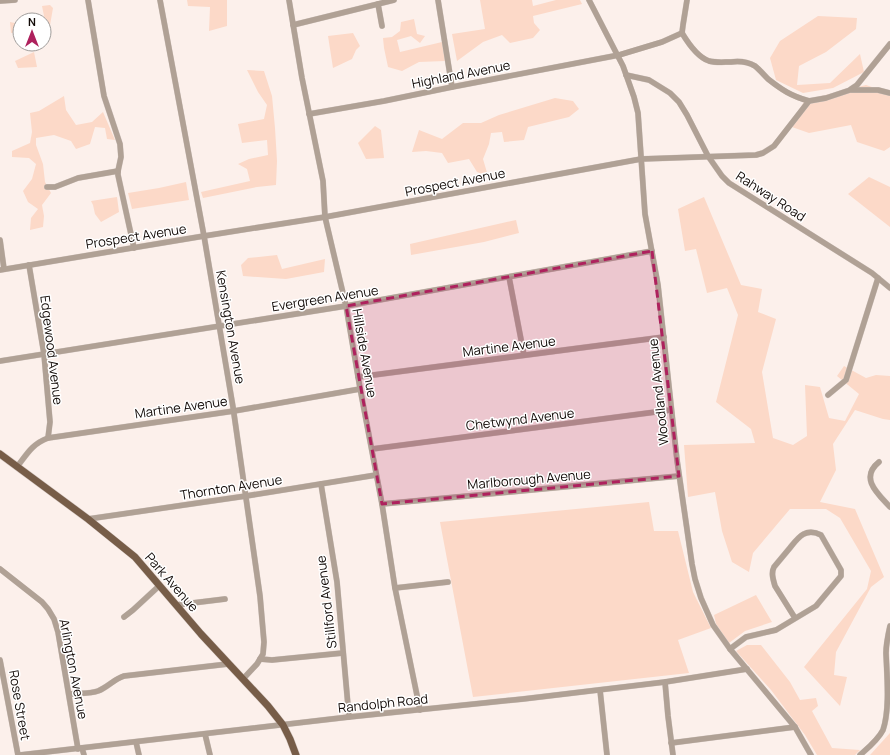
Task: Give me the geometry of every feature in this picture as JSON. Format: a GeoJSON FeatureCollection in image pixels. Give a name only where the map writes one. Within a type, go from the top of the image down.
{"type":"FeatureCollection","features":[{"type":"Feature","properties":{"kind":"main road","name":"Park Avenue"},"geometry":{"type":"LineString","coordinates":[[0,454],[135,557],[228,664],[268,706],[283,726],[296,755]]}},
{"type":"Feature","properties":{"kind":"street"},"geometry":{"type":"LineString","coordinates":[[0,1],[15,0]]}},
{"type":"Feature","properties":{"kind":"street"},"geometry":{"type":"LineString","coordinates":[[88,0],[104,96],[120,144],[121,157],[118,171],[134,248]]}},
{"type":"Feature","properties":{"kind":"street","name":"Kensington Avenue"},"geometry":{"type":"LineString","coordinates":[[160,0],[204,236],[234,411],[260,596],[264,642],[263,654],[260,659]]}},
{"type":"Feature","properties":{"kind":"street","name":"Hillside Avenue"},"geometry":{"type":"LineString","coordinates":[[289,0],[309,114],[323,181],[325,217],[346,306],[382,504],[395,588],[420,710]]}},
{"type":"Feature","properties":{"kind":"street"},"geometry":{"type":"LineString","coordinates":[[293,24],[394,0]]}},
{"type":"Feature","properties":{"kind":"street"},"geometry":{"type":"LineString","coordinates":[[438,0],[452,87]]}},
{"type":"Feature","properties":{"kind":"street","name":"Woodland Avenue"},"geometry":{"type":"LineString","coordinates":[[589,0],[624,66],[638,113],[645,214],[658,285],[679,476],[695,580],[713,625],[730,650],[795,727],[811,755]]}},
{"type":"Feature","properties":{"kind":"street"},"geometry":{"type":"LineString","coordinates":[[687,0],[682,33],[688,44],[704,59],[710,62],[720,63],[738,61],[754,66],[785,92],[809,101],[826,98],[850,90],[857,85],[890,44]]}},
{"type":"Feature","properties":{"kind":"street"},"geometry":{"type":"LineString","coordinates":[[378,4],[382,26]]}},
{"type":"Feature","properties":{"kind":"street","name":"Highland Avenue"},"geometry":{"type":"LineString","coordinates":[[309,114],[618,56],[662,42],[682,33]]}},
{"type":"Feature","properties":{"kind":"street","name":"Rahway Road"},"geometry":{"type":"LineString","coordinates":[[626,75],[649,80],[670,93],[679,102],[708,156],[722,176],[729,183],[872,273],[890,288]]}},
{"type":"Feature","properties":{"kind":"street"},"geometry":{"type":"LineString","coordinates":[[850,90],[878,90],[890,93]]}},
{"type":"Feature","properties":{"kind":"street","name":"Prospect Avenue"},"geometry":{"type":"LineString","coordinates":[[2,270],[325,217],[641,159],[756,155],[763,153],[774,146],[809,101]]}},
{"type":"Feature","properties":{"kind":"street"},"geometry":{"type":"LineString","coordinates":[[47,187],[55,188],[78,178],[118,171]]}},
{"type":"Feature","properties":{"kind":"street"},"geometry":{"type":"LineString","coordinates":[[0,240],[2,270]]}},
{"type":"Feature","properties":{"kind":"street","name":"Evergreen Avenue"},"geometry":{"type":"LineString","coordinates":[[0,361],[346,306],[652,251]]}},
{"type":"Feature","properties":{"kind":"street","name":"Edgewood Avenue"},"geometry":{"type":"LineString","coordinates":[[29,265],[44,354],[50,422],[48,438]]}},
{"type":"Feature","properties":{"kind":"street"},"geometry":{"type":"LineString","coordinates":[[509,277],[524,355]]}},
{"type":"Feature","properties":{"kind":"street"},"geometry":{"type":"LineString","coordinates":[[828,395],[846,380],[878,278]]}},
{"type":"Feature","properties":{"kind":"street","name":"Martine Avenue"},"geometry":{"type":"LineString","coordinates":[[358,377],[664,337]]}},
{"type":"Feature","properties":{"kind":"street","name":"Martine Avenue"},"geometry":{"type":"LineString","coordinates":[[17,467],[36,444],[48,438],[234,411],[360,389]]}},
{"type":"Feature","properties":{"kind":"street","name":"Chetwynd Avenue"},"geometry":{"type":"LineString","coordinates":[[372,449],[671,410]]}},
{"type":"Feature","properties":{"kind":"street"},"geometry":{"type":"LineString","coordinates":[[879,462],[874,467],[870,479],[875,491],[890,507]]}},
{"type":"Feature","properties":{"kind":"street","name":"Thornton Avenue"},"geometry":{"type":"LineString","coordinates":[[88,520],[376,475]]}},
{"type":"Feature","properties":{"kind":"street","name":"Marlborough Avenue"},"geometry":{"type":"LineString","coordinates":[[382,504],[679,476]]}},
{"type":"Feature","properties":{"kind":"street","name":"Stillford Avenue"},"geometry":{"type":"LineString","coordinates":[[321,484],[337,582],[349,718]]}},
{"type":"Feature","properties":{"kind":"street"},"geometry":{"type":"LineString","coordinates":[[730,650],[746,637],[776,630],[816,606],[841,576],[841,570],[821,535],[817,533],[808,532],[798,538],[774,567],[773,580],[775,586],[795,618]]}},
{"type":"Feature","properties":{"kind":"street","name":"Arlington Avenue"},"geometry":{"type":"LineString","coordinates":[[0,569],[42,602],[54,619],[58,632],[80,748],[84,755]]}},
{"type":"Feature","properties":{"kind":"street"},"geometry":{"type":"LineString","coordinates":[[395,588],[448,582]]}},
{"type":"Feature","properties":{"kind":"street"},"geometry":{"type":"LineString","coordinates":[[124,617],[160,586]]}},
{"type":"Feature","properties":{"kind":"street"},"geometry":{"type":"LineString","coordinates":[[176,605],[225,600]]}},
{"type":"Feature","properties":{"kind":"street"},"geometry":{"type":"LineString","coordinates":[[860,755],[874,743],[883,732],[888,721],[889,707],[886,653],[890,626]]}},
{"type":"Feature","properties":{"kind":"street"},"geometry":{"type":"LineString","coordinates":[[243,679],[260,659],[272,660],[343,653]]}},
{"type":"Feature","properties":{"kind":"street","name":"Rose Street"},"geometry":{"type":"LineString","coordinates":[[0,660],[19,755]]}},
{"type":"Feature","properties":{"kind":"street"},"geometry":{"type":"LineString","coordinates":[[69,694],[96,691],[124,676],[228,664]]}},
{"type":"Feature","properties":{"kind":"street","name":"Randolph Road"},"geometry":{"type":"LineString","coordinates":[[19,755],[600,690],[665,682],[747,669]]}},
{"type":"Feature","properties":{"kind":"street"},"geometry":{"type":"LineString","coordinates":[[665,682],[673,755]]}},
{"type":"Feature","properties":{"kind":"street"},"geometry":{"type":"LineString","coordinates":[[600,690],[607,755]]}},
{"type":"Feature","properties":{"kind":"street"},"geometry":{"type":"LineString","coordinates":[[671,743],[795,727]]}},
{"type":"Feature","properties":{"kind":"street"},"geometry":{"type":"LineString","coordinates":[[205,734],[210,755]]}},
{"type":"Feature","properties":{"kind":"street"},"geometry":{"type":"LineString","coordinates":[[136,742],[139,755]]}},
{"type":"Feature","properties":{"kind":"highlighted area"},"geometry":{"type":"Polygon","coordinates":[[[652,251],[679,476],[382,504],[346,306],[652,251]]]}},
{"type":"Feature","properties":{"kind":"shaded area"},"geometry":{"type":"Polygon","coordinates":[[[187,0],[227,0],[227,26],[209,31],[210,7],[188,6],[187,0]]]}},
{"type":"Feature","properties":{"kind":"shaded area"},"geometry":{"type":"Polygon","coordinates":[[[480,0],[532,0],[533,6],[556,0],[580,0],[582,4],[533,16],[534,23],[540,30],[533,38],[510,43],[502,35],[483,42],[457,61],[452,34],[485,29],[480,0]]]}},
{"type":"Feature","properties":{"kind":"shaded area"},"geometry":{"type":"Polygon","coordinates":[[[50,5],[53,8],[52,14],[52,12],[43,12],[42,6],[50,5]]]}},
{"type":"Feature","properties":{"kind":"shaded area"},"geometry":{"type":"Polygon","coordinates":[[[818,16],[857,18],[856,29],[826,52],[799,66],[797,85],[830,83],[860,54],[864,72],[833,88],[803,93],[776,80],[770,58],[780,41],[818,16]]]}},
{"type":"Feature","properties":{"kind":"shaded area"},"geometry":{"type":"Polygon","coordinates":[[[414,19],[417,34],[425,36],[420,43],[411,36],[397,40],[400,52],[442,42],[445,61],[419,62],[402,71],[388,67],[383,38],[392,37],[400,31],[401,22],[414,19]]]}},
{"type":"Feature","properties":{"kind":"shaded area"},"geometry":{"type":"Polygon","coordinates":[[[10,22],[12,22],[11,33],[10,22]]]}},
{"type":"Feature","properties":{"kind":"shaded area"},"geometry":{"type":"Polygon","coordinates":[[[353,33],[360,46],[356,50],[352,59],[333,68],[328,36],[353,33]]]}},
{"type":"Feature","properties":{"kind":"shaded area"},"geometry":{"type":"Polygon","coordinates":[[[34,52],[37,67],[18,68],[15,61],[34,52]]]}},
{"type":"Feature","properties":{"kind":"shaded area"},"geometry":{"type":"Polygon","coordinates":[[[247,70],[264,71],[272,96],[277,161],[276,185],[257,187],[203,198],[201,192],[250,181],[247,169],[238,164],[249,159],[268,155],[267,140],[242,143],[238,124],[264,119],[267,105],[258,92],[247,70]]]}},
{"type":"Feature","properties":{"kind":"shaded area"},"geometry":{"type":"Polygon","coordinates":[[[866,85],[890,93],[890,147],[884,151],[857,142],[851,125],[809,133],[789,126],[805,100],[866,85]]]}},
{"type":"Feature","properties":{"kind":"shaded area"},"geometry":{"type":"Polygon","coordinates":[[[64,96],[66,110],[76,125],[92,122],[103,112],[115,140],[107,139],[105,128],[95,127],[90,144],[76,149],[71,141],[54,135],[36,138],[36,145],[43,164],[45,182],[51,193],[42,205],[44,216],[43,227],[30,230],[31,218],[38,209],[28,202],[23,191],[32,179],[36,164],[29,158],[12,157],[12,151],[30,143],[32,132],[30,113],[39,111],[64,96]]]}},
{"type":"Feature","properties":{"kind":"shaded area"},"geometry":{"type":"Polygon","coordinates":[[[555,98],[573,101],[579,109],[569,117],[528,127],[524,140],[504,142],[502,132],[491,133],[489,144],[483,159],[488,176],[477,172],[469,159],[448,163],[442,153],[426,151],[412,152],[419,130],[442,139],[463,123],[481,123],[499,115],[555,98]]]}},
{"type":"Feature","properties":{"kind":"shaded area"},"geometry":{"type":"Polygon","coordinates":[[[375,126],[381,130],[384,158],[366,159],[358,143],[375,126]]]}},
{"type":"Feature","properties":{"kind":"shaded area"},"geometry":{"type":"Polygon","coordinates":[[[869,177],[890,187],[890,227],[848,194],[869,177]]]}},
{"type":"Feature","properties":{"kind":"shaded area"},"geometry":{"type":"Polygon","coordinates":[[[186,182],[189,200],[132,209],[128,193],[186,182]]]}},
{"type":"Feature","properties":{"kind":"shaded area"},"geometry":{"type":"Polygon","coordinates":[[[117,197],[119,212],[101,222],[95,214],[91,201],[117,197]]]}},
{"type":"Feature","properties":{"kind":"shaded area"},"geometry":{"type":"Polygon","coordinates":[[[704,197],[741,285],[762,289],[758,312],[776,319],[762,372],[773,438],[793,445],[807,436],[805,385],[820,387],[829,418],[845,421],[859,394],[837,376],[844,366],[866,378],[876,375],[890,376],[890,420],[855,410],[833,444],[836,470],[820,502],[855,509],[884,577],[871,587],[836,652],[834,675],[847,677],[840,706],[804,667],[867,589],[871,571],[840,518],[826,509],[790,509],[753,553],[749,572],[732,562],[722,531],[715,492],[688,497],[684,445],[755,443],[751,429],[716,402],[738,315],[727,288],[707,293],[696,249],[685,251],[678,209],[704,197]]]}},
{"type":"Feature","properties":{"kind":"shaded area"},"geometry":{"type":"Polygon","coordinates":[[[516,220],[519,233],[484,242],[411,255],[410,244],[516,220]]]}},
{"type":"Feature","properties":{"kind":"shaded area"},"geometry":{"type":"Polygon","coordinates":[[[277,255],[282,269],[325,259],[324,272],[286,279],[243,276],[241,265],[248,258],[277,255]]]}},
{"type":"Feature","properties":{"kind":"shaded area"},"geometry":{"type":"Polygon","coordinates":[[[649,502],[654,531],[678,531],[693,592],[711,628],[678,640],[689,673],[473,697],[440,522],[649,502]]]}},
{"type":"Feature","properties":{"kind":"shaded area"},"geometry":{"type":"Polygon","coordinates":[[[756,595],[772,622],[745,631],[729,643],[716,624],[714,615],[756,595]]]}},
{"type":"Feature","properties":{"kind":"shaded area"},"geometry":{"type":"Polygon","coordinates":[[[747,645],[761,645],[790,682],[800,700],[816,698],[818,706],[812,711],[832,748],[860,750],[855,755],[817,755],[805,735],[771,690],[736,651],[747,645]]]}},
{"type":"Feature","properties":{"kind":"shaded area"},"geometry":{"type":"Polygon","coordinates":[[[890,733],[890,755],[870,755],[890,733]]]}}]}
